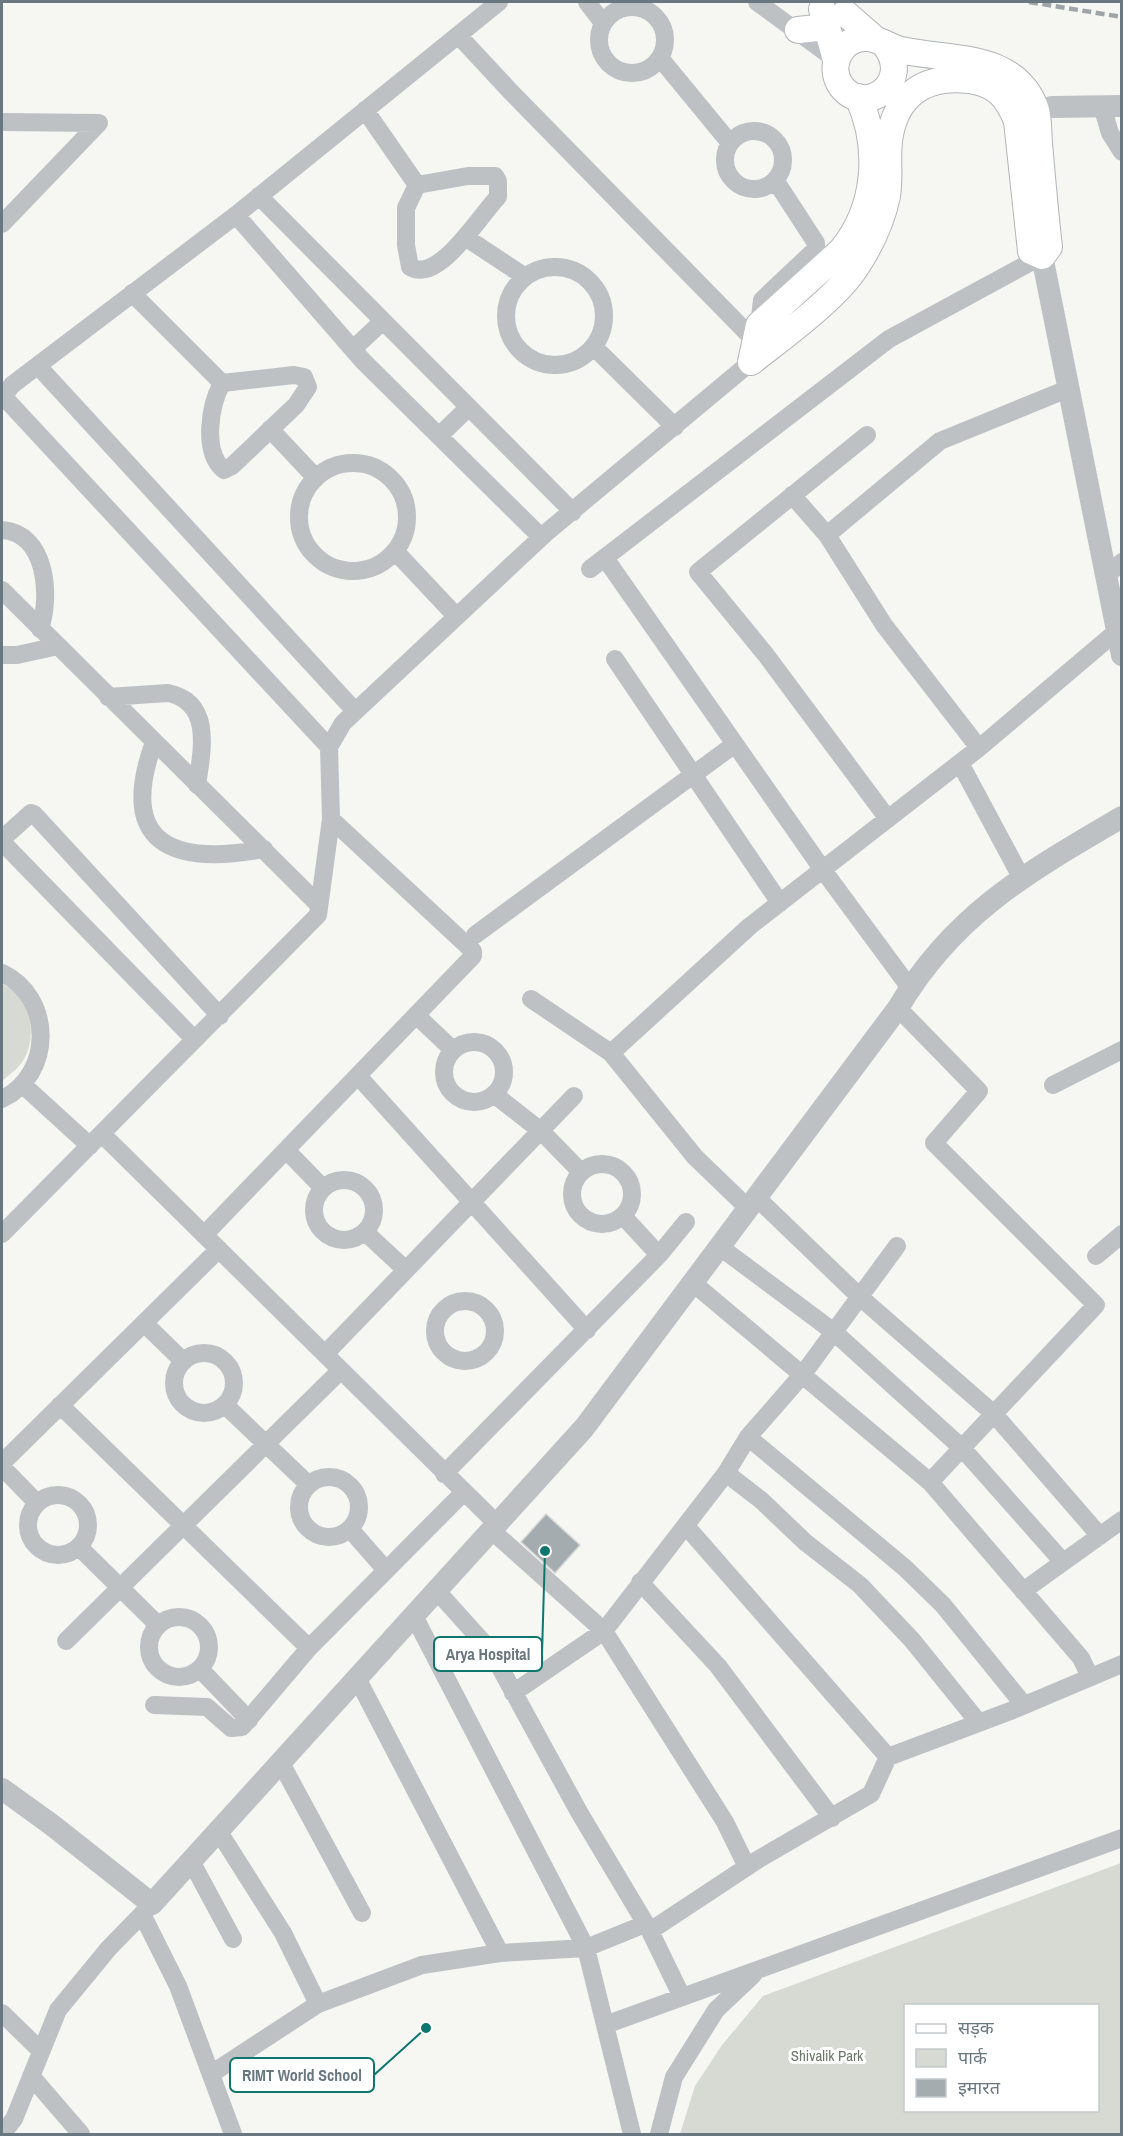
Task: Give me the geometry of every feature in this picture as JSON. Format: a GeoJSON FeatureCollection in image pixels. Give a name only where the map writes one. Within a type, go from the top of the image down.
{"type":"FeatureCollection","features":[{"type":"Feature","properties":{"kind":"main road"},"geometry":{"type":"LineString","coordinates":[[798,30],[817,28],[831,14]]}},
{"type":"Feature","properties":{"kind":"main road"},"geometry":{"type":"LineString","coordinates":[[755,343],[825,301],[856,268],[876,230],[887,195],[890,139],[901,102],[897,92],[894,62],[880,42],[831,14]]}},
{"type":"Feature","properties":{"kind":"main road"},"geometry":{"type":"LineString","coordinates":[[831,14],[835,70],[842,87],[858,97],[897,92],[933,82],[965,80],[987,83],[1000,92],[1012,108],[1017,121],[1031,250],[1042,256],[1049,247],[1035,107],[1014,77],[988,63],[930,55],[880,42],[856,39],[847,44],[836,60]]}},
{"type":"Feature","properties":{"kind":"main road"},"geometry":{"type":"LineString","coordinates":[[755,343],[834,258],[855,229],[866,203],[874,168],[872,137],[858,97]]}},
{"type":"Feature","properties":{"kind":"street"},"geometry":{"type":"LineString","coordinates":[[328,747],[2,397],[38,366],[236,215],[499,2]]}},
{"type":"Feature","properties":{"kind":"street"},"geometry":{"type":"LineString","coordinates":[[587,2],[603,23]]}},
{"type":"Feature","properties":{"kind":"street"},"geometry":{"type":"LineString","coordinates":[[757,2],[836,60]]}},
{"type":"Feature","properties":{"kind":"street"},"geometry":{"type":"LineString","coordinates":[[620,8],[643,8],[653,13],[665,32],[666,43],[660,58],[648,70],[637,73],[616,69],[608,63],[599,44],[603,23],[620,8]]}},
{"type":"Feature","properties":{"kind":"street"},"geometry":{"type":"LineString","coordinates":[[458,34],[510,91],[755,343]]}},
{"type":"Feature","properties":{"kind":"street"},"geometry":{"type":"LineString","coordinates":[[660,58],[730,143]]}},
{"type":"Feature","properties":{"kind":"street"},"geometry":{"type":"LineString","coordinates":[[1052,107],[1112,106],[1110,133],[1122,152]]}},
{"type":"Feature","properties":{"kind":"street"},"geometry":{"type":"LineString","coordinates":[[365,110],[417,184]]}},
{"type":"Feature","properties":{"kind":"street"},"geometry":{"type":"LineString","coordinates":[[2,122],[99,123],[2,224]]}},
{"type":"Feature","properties":{"kind":"street"},"geometry":{"type":"LineString","coordinates":[[745,132],[764,132],[772,137],[782,153],[783,163],[775,180],[758,189],[749,188],[732,179],[725,162],[730,143],[745,132]]}},
{"type":"Feature","properties":{"kind":"street"},"geometry":{"type":"LineString","coordinates":[[468,176],[495,176],[498,180],[498,197],[481,214],[465,237],[441,261],[426,269],[417,270],[410,267],[406,245],[406,208],[417,184],[468,176]]}},
{"type":"Feature","properties":{"kind":"street"},"geometry":{"type":"LineString","coordinates":[[2,1234],[318,915],[331,819],[328,747],[355,711],[542,537],[675,427],[755,343],[762,300],[816,249],[816,243],[775,180]]}},
{"type":"Feature","properties":{"kind":"street"},"geometry":{"type":"LineString","coordinates":[[259,196],[573,512]]}},
{"type":"Feature","properties":{"kind":"street"},"geometry":{"type":"LineString","coordinates":[[236,215],[353,350],[542,537]]}},
{"type":"Feature","properties":{"kind":"street"},"geometry":{"type":"LineString","coordinates":[[465,237],[524,276]]}},
{"type":"Feature","properties":{"kind":"street"},"geometry":{"type":"LineString","coordinates":[[590,569],[889,339],[1042,256],[1070,388],[1114,569],[1117,631],[1122,655]]}},
{"type":"Feature","properties":{"kind":"street"},"geometry":{"type":"LineString","coordinates":[[554,266],[570,268],[585,275],[596,287],[603,301],[605,317],[602,333],[594,347],[583,357],[569,364],[539,363],[526,356],[515,345],[508,331],[506,316],[508,301],[514,287],[524,276],[538,268],[554,266]]}},
{"type":"Feature","properties":{"kind":"street"},"geometry":{"type":"LineString","coordinates":[[132,293],[222,383]]}},
{"type":"Feature","properties":{"kind":"street"},"geometry":{"type":"LineString","coordinates":[[353,350],[383,321]]}},
{"type":"Feature","properties":{"kind":"street"},"geometry":{"type":"LineString","coordinates":[[594,347],[675,427]]}},
{"type":"Feature","properties":{"kind":"street"},"geometry":{"type":"LineString","coordinates":[[38,366],[355,711]]}},
{"type":"Feature","properties":{"kind":"street"},"geometry":{"type":"LineString","coordinates":[[279,376],[304,377],[308,387],[305,394],[270,429],[232,466],[224,470],[217,464],[213,455],[211,437],[215,396],[222,383],[279,376]]}},
{"type":"Feature","properties":{"kind":"street"},"geometry":{"type":"LineString","coordinates":[[826,535],[940,441],[1070,388]]}},
{"type":"Feature","properties":{"kind":"street"},"geometry":{"type":"LineString","coordinates":[[439,436],[469,407]]}},
{"type":"Feature","properties":{"kind":"street"},"geometry":{"type":"LineString","coordinates":[[270,429],[316,478]]}},
{"type":"Feature","properties":{"kind":"street"},"geometry":{"type":"LineString","coordinates":[[867,435],[698,572],[766,655],[888,819]]}},
{"type":"Feature","properties":{"kind":"street"},"geometry":{"type":"LineString","coordinates":[[348,462],[366,464],[383,471],[400,492],[407,518],[404,536],[395,551],[381,563],[357,570],[331,566],[317,556],[306,542],[300,526],[300,509],[305,492],[316,478],[331,467],[348,462]]}},
{"type":"Feature","properties":{"kind":"street"},"geometry":{"type":"LineString","coordinates":[[792,495],[826,535],[884,625],[979,748]]}},
{"type":"Feature","properties":{"kind":"street"},"geometry":{"type":"LineString","coordinates":[[2,530],[23,538],[39,560],[45,600],[40,628]]}},
{"type":"Feature","properties":{"kind":"street"},"geometry":{"type":"LineString","coordinates":[[395,551],[456,616]]}},
{"type":"Feature","properties":{"kind":"street"},"geometry":{"type":"LineString","coordinates":[[605,558],[823,870],[910,988]]}},
{"type":"Feature","properties":{"kind":"street"},"geometry":{"type":"LineString","coordinates":[[2,590],[319,905]]}},
{"type":"Feature","properties":{"kind":"street"},"geometry":{"type":"LineString","coordinates":[[611,1053],[695,973],[780,903],[979,748],[1117,631]]}},
{"type":"Feature","properties":{"kind":"street"},"geometry":{"type":"LineString","coordinates":[[2,655],[17,655],[58,646]]}},
{"type":"Feature","properties":{"kind":"street"},"geometry":{"type":"LineString","coordinates":[[615,659],[695,774],[780,903]]}},
{"type":"Feature","properties":{"kind":"street"},"geometry":{"type":"LineString","coordinates":[[108,696],[168,693],[177,694],[192,705],[199,714],[202,730],[198,785]]}},
{"type":"Feature","properties":{"kind":"street"},"geometry":{"type":"LineString","coordinates":[[154,742],[142,776],[141,808],[147,824],[158,839],[174,849],[199,854],[243,853],[264,849]]}},
{"type":"Feature","properties":{"kind":"street"},"geometry":{"type":"LineString","coordinates":[[475,935],[735,744]]}},
{"type":"Feature","properties":{"kind":"street"},"geometry":{"type":"LineString","coordinates":[[960,763],[1021,877]]}},
{"type":"Feature","properties":{"kind":"street"},"geometry":{"type":"LineString","coordinates":[[194,1039],[2,841],[31,813],[220,1016]]}},
{"type":"Feature","properties":{"kind":"street"},"geometry":{"type":"LineString","coordinates":[[2,2134],[14,2119],[58,2010],[109,1948],[219,1833],[584,1428],[753,1204],[898,1008],[910,988],[957,929],[1021,877],[1122,817]]}},
{"type":"Feature","properties":{"kind":"street"},"geometry":{"type":"LineString","coordinates":[[204,1235],[469,962],[473,951],[331,819]]}},
{"type":"Feature","properties":{"kind":"street"},"geometry":{"type":"LineString","coordinates":[[2,973],[13,978],[30,995],[40,1017],[42,1041],[36,1064],[22,1084],[2,1099]]}},
{"type":"Feature","properties":{"kind":"street"},"geometry":{"type":"LineString","coordinates":[[531,999],[611,1053],[695,1157],[753,1204],[994,1414],[1100,1536]]}},
{"type":"Feature","properties":{"kind":"street"},"geometry":{"type":"LineString","coordinates":[[898,1008],[979,1091],[934,1143],[1096,1305],[930,1482]]}},
{"type":"Feature","properties":{"kind":"street"},"geometry":{"type":"LineString","coordinates":[[417,1016],[453,1050]]}},
{"type":"Feature","properties":{"kind":"street"},"geometry":{"type":"LineString","coordinates":[[472,1042],[492,1048],[504,1065],[501,1086],[495,1095],[478,1103],[468,1103],[452,1094],[444,1077],[444,1067],[453,1050],[472,1042]]}},
{"type":"Feature","properties":{"kind":"street"},"geometry":{"type":"LineString","coordinates":[[1053,1085],[1122,1050]]}},
{"type":"Feature","properties":{"kind":"street"},"geometry":{"type":"LineString","coordinates":[[359,1077],[587,1330]]}},
{"type":"Feature","properties":{"kind":"street"},"geometry":{"type":"LineString","coordinates":[[22,1084],[96,1140],[204,1235],[341,1370],[494,1527],[604,1631],[725,1822],[747,1867]]}},
{"type":"Feature","properties":{"kind":"street"},"geometry":{"type":"LineString","coordinates":[[495,1095],[541,1131],[581,1172]]}},
{"type":"Feature","properties":{"kind":"street"},"geometry":{"type":"LineString","coordinates":[[325,1354],[574,1096]]}},
{"type":"Feature","properties":{"kind":"street"},"geometry":{"type":"LineString","coordinates":[[287,1151],[323,1188]]}},
{"type":"Feature","properties":{"kind":"street"},"geometry":{"type":"LineString","coordinates":[[600,1163],[620,1169],[627,1177],[632,1197],[623,1216],[606,1224],[597,1224],[580,1215],[574,1207],[572,1188],[581,1172],[600,1163]]}},
{"type":"Feature","properties":{"kind":"street"},"geometry":{"type":"LineString","coordinates":[[342,1179],[362,1185],[373,1202],[374,1213],[365,1232],[348,1240],[338,1240],[322,1231],[314,1214],[314,1204],[323,1188],[342,1179]]}},
{"type":"Feature","properties":{"kind":"street"},"geometry":{"type":"LineString","coordinates":[[623,1216],[659,1255]]}},
{"type":"Feature","properties":{"kind":"street"},"geometry":{"type":"LineString","coordinates":[[444,1474],[587,1330],[659,1255],[686,1222]]}},
{"type":"Feature","properties":{"kind":"street"},"geometry":{"type":"LineString","coordinates":[[365,1232],[406,1270]]}},
{"type":"Feature","properties":{"kind":"street"},"geometry":{"type":"LineString","coordinates":[[1096,1256],[1122,1234]]}},
{"type":"Feature","properties":{"kind":"street"},"geometry":{"type":"LineString","coordinates":[[513,1693],[604,1631],[726,1473],[747,1437],[804,1374],[897,1246]]}},
{"type":"Feature","properties":{"kind":"street"},"geometry":{"type":"LineString","coordinates":[[720,1247],[834,1332],[962,1448],[1063,1562]]}},
{"type":"Feature","properties":{"kind":"street"},"geometry":{"type":"LineString","coordinates":[[37,1503],[2,1465],[60,1405],[219,1250]]}},
{"type":"Feature","properties":{"kind":"street"},"geometry":{"type":"LineString","coordinates":[[693,1283],[930,1482],[1081,1658],[1090,1677]]}},
{"type":"Feature","properties":{"kind":"street"},"geometry":{"type":"LineString","coordinates":[[144,1323],[183,1361]]}},
{"type":"Feature","properties":{"kind":"street"},"geometry":{"type":"LineString","coordinates":[[212,1354],[229,1366],[234,1386],[225,1405],[217,1411],[198,1413],[182,1404],[173,1387],[177,1369],[183,1361],[191,1355],[212,1354]]}},
{"type":"Feature","properties":{"kind":"street"},"geometry":{"type":"LineString","coordinates":[[66,1641],[119,1586],[184,1526],[341,1370]]}},
{"type":"Feature","properties":{"kind":"street"},"geometry":{"type":"LineString","coordinates":[[60,1405],[309,1648]]}},
{"type":"Feature","properties":{"kind":"street"},"geometry":{"type":"LineString","coordinates":[[225,1405],[308,1484]]}},
{"type":"Feature","properties":{"kind":"street"},"geometry":{"type":"LineString","coordinates":[[747,1437],[905,1568],[943,1605],[1024,1705]]}},
{"type":"Feature","properties":{"kind":"street"},"geometry":{"type":"LineString","coordinates":[[726,1473],[761,1500],[805,1542],[860,1584],[912,1640],[979,1723]]}},
{"type":"Feature","properties":{"kind":"street"},"geometry":{"type":"LineString","coordinates":[[335,1476],[351,1485],[360,1503],[356,1521],[351,1529],[331,1537],[311,1531],[300,1514],[299,1503],[308,1484],[316,1479],[335,1476]]}},
{"type":"Feature","properties":{"kind":"street"},"geometry":{"type":"LineString","coordinates":[[154,1705],[207,1707],[231,1728],[242,1727],[309,1648],[463,1493]]}},
{"type":"Feature","properties":{"kind":"street"},"geometry":{"type":"LineString","coordinates":[[56,1494],[76,1500],[87,1517],[85,1538],[79,1547],[62,1555],[52,1555],[36,1546],[30,1538],[28,1519],[37,1503],[56,1494]]}},
{"type":"Feature","properties":{"kind":"street"},"geometry":{"type":"LineString","coordinates":[[1023,1591],[1122,1520]]}},
{"type":"Feature","properties":{"kind":"street"},"geometry":{"type":"LineString","coordinates":[[686,1526],[888,1757]]}},
{"type":"Feature","properties":{"kind":"street"},"geometry":{"type":"LineString","coordinates":[[351,1529],[386,1569]]}},
{"type":"Feature","properties":{"kind":"street"},"geometry":{"type":"LineString","coordinates":[[79,1547],[158,1625]]}},
{"type":"Feature","properties":{"kind":"street"},"geometry":{"type":"LineString","coordinates":[[640,1582],[718,1666],[832,1818]]}},
{"type":"Feature","properties":{"kind":"street"},"geometry":{"type":"LineString","coordinates":[[436,1590],[491,1651],[647,1927],[682,1997]]}},
{"type":"Feature","properties":{"kind":"street"},"geometry":{"type":"LineString","coordinates":[[414,1616],[586,1948],[632,2134]]}},
{"type":"Feature","properties":{"kind":"street"},"geometry":{"type":"LineString","coordinates":[[177,1617],[197,1622],[204,1630],[209,1651],[200,1670],[183,1678],[173,1677],[157,1668],[151,1660],[149,1642],[158,1625],[177,1617]]}},
{"type":"Feature","properties":{"kind":"street"},"geometry":{"type":"LineString","coordinates":[[210,2074],[318,2004],[422,1965],[500,1953],[586,1948],[647,1927],[872,1794],[888,1757],[979,1723],[1122,1664]]}},
{"type":"Feature","properties":{"kind":"street"},"geometry":{"type":"LineString","coordinates":[[200,1670],[249,1720]]}},
{"type":"Feature","properties":{"kind":"street"},"geometry":{"type":"LineString","coordinates":[[357,1678],[500,1953]]}},
{"type":"Feature","properties":{"kind":"street"},"geometry":{"type":"LineString","coordinates":[[281,1763],[362,1913]]}},
{"type":"Feature","properties":{"kind":"street"},"geometry":{"type":"LineString","coordinates":[[2,1789],[52,1825],[147,1909],[233,2134]]}},
{"type":"Feature","properties":{"kind":"street"},"geometry":{"type":"LineString","coordinates":[[219,1833],[283,1933],[318,2004]]}},
{"type":"Feature","properties":{"kind":"street"},"geometry":{"type":"LineString","coordinates":[[604,2025],[1122,1838]]}},
{"type":"Feature","properties":{"kind":"street"},"geometry":{"type":"LineString","coordinates":[[191,1861],[233,1939]]}},
{"type":"Feature","properties":{"kind":"street"},"geometry":{"type":"LineString","coordinates":[[659,2134],[674,2077],[716,2010],[759,1969]]}},
{"type":"Feature","properties":{"kind":"street"},"geometry":{"type":"LineString","coordinates":[[2,2013],[41,2051]]}},
{"type":"Feature","properties":{"kind":"street"},"geometry":{"type":"LineString","coordinates":[[31,2076],[81,2134]]}},
{"type":"Feature","properties":{"kind":"green space"},"geometry":{"type":"Polygon","coordinates":[[[2,984],[11,989],[24,1004],[31,1033],[25,1058],[2,1081],[2,984]]]}},
{"type":"Feature","properties":{"kind":"green space","name":"Shivalik Park"},"geometry":{"type":"Polygon","coordinates":[[[1121,1863],[1121,2134],[680,2134],[695,2086],[722,2045],[763,1996],[1121,1863]]]}},
{"type":"Feature","properties":{"kind":"building"},"geometry":{"type":"Polygon","coordinates":[[[546,1514],[580,1545],[555,1573],[521,1542],[546,1514]]]}},
{"type":"Feature","properties":{"kind":"railway"},"geometry":{"type":"LineString","coordinates":[[1029,2],[1122,17]]}},
{"type":"Feature","properties":{"kind":"place","name":"Arya Hospital"},"geometry":{"type":"Point","coordinates":[545,1551]}},
{"type":"Feature","properties":{"kind":"place","name":"RIMT World School"},"geometry":{"type":"Point","coordinates":[426,2028]}}]}
